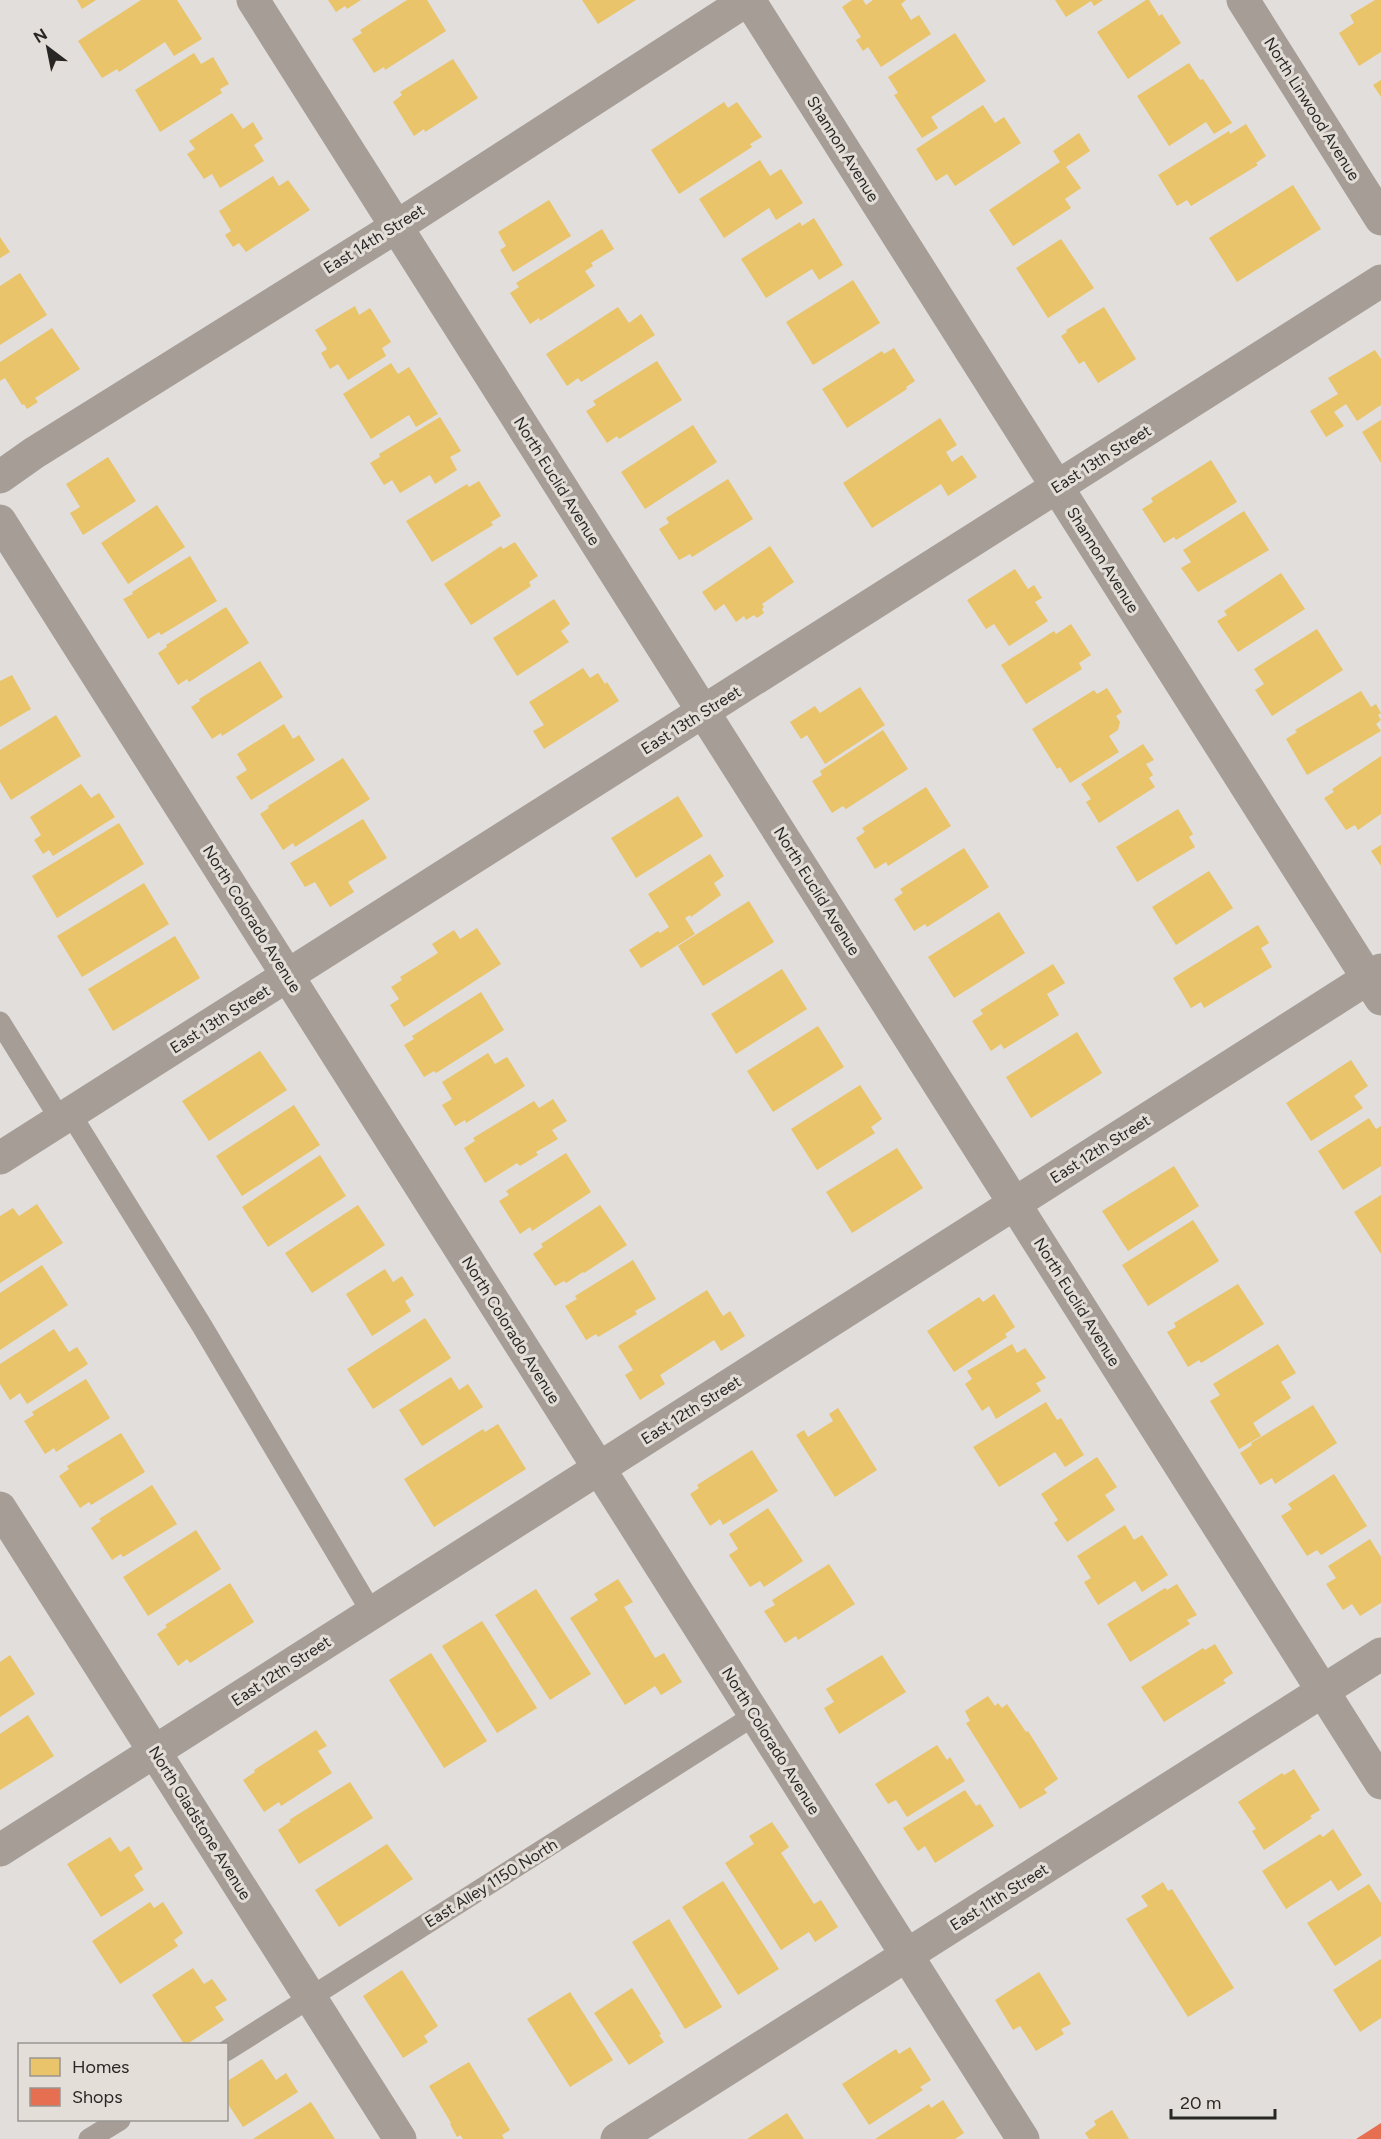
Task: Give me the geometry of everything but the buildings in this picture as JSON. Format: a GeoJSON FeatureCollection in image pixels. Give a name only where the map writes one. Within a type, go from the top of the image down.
{"type":"FeatureCollection","features":[{"type":"Feature","properties":{"kind":"street","name":"North Euclid Avenue"},"geometry":{"type":"LineString","coordinates":[[253,0],[1381,1783]]}},
{"type":"Feature","properties":{"kind":"street","name":"East 14th Street"},"geometry":{"type":"LineString","coordinates":[[0,477],[34,453],[396,226],[748,0]]}},
{"type":"Feature","properties":{"kind":"street","name":"Shannon Avenue"},"geometry":{"type":"LineString","coordinates":[[748,0],[1057,487],[1377,983]]}},
{"type":"Feature","properties":{"kind":"street","name":"North Linwood Avenue"},"geometry":{"type":"LineString","coordinates":[[1243,0],[1381,219]]}},
{"type":"Feature","properties":{"kind":"street","name":"East 13th Street"},"geometry":{"type":"LineString","coordinates":[[0,1158],[1381,281]]}},
{"type":"Feature","properties":{"kind":"street","name":"North Colorado Avenue"},"geometry":{"type":"LineString","coordinates":[[0,521],[1023,2139]]}},
{"type":"Feature","properties":{"kind":"street","name":"East 12th Street"},"geometry":{"type":"LineString","coordinates":[[0,1850],[1015,1204],[1377,983]]}},
{"type":"Feature","properties":{"kind":"street","name":"North Gladstone Avenue"},"geometry":{"type":"LineString","coordinates":[[0,1508],[400,2139]]}},
{"type":"Feature","properties":{"kind":"street","name":"East 11th Street"},"geometry":{"type":"LineString","coordinates":[[617,2139],[1381,1654]]}},
{"type":"Feature","properties":{"kind":"lane"},"geometry":{"type":"LineString","coordinates":[[0,1022],[65,1116],[202,1326],[372,1613]]}},
{"type":"Feature","properties":{"kind":"lane","name":"East Alley 1150 North"},"geometry":{"type":"LineString","coordinates":[[228,2050],[755,1715]]}},
{"type":"Feature","properties":{"kind":"lane"},"geometry":{"type":"LineString","coordinates":[[89,2139],[118,2121]]}}]}
